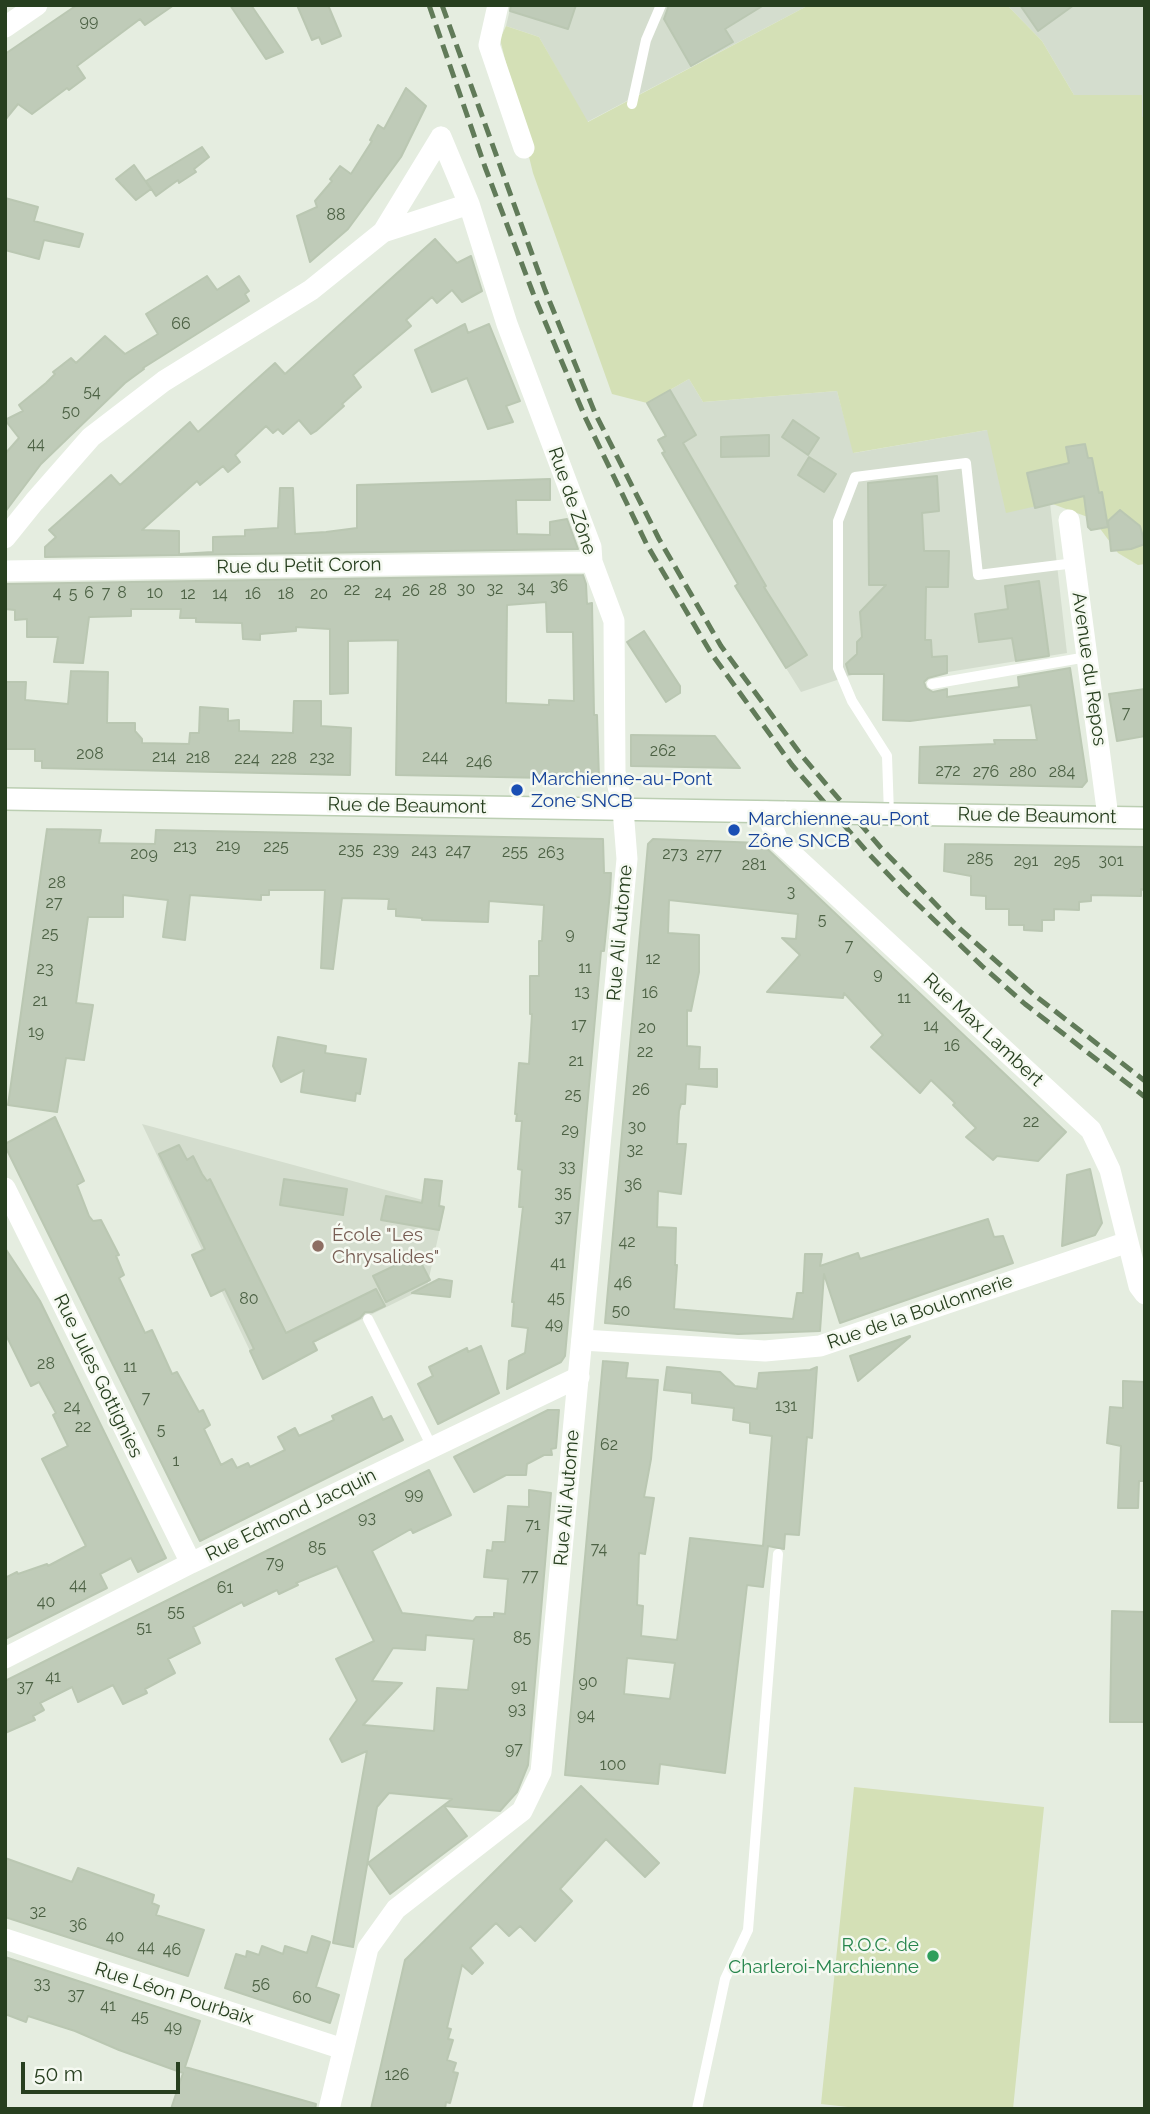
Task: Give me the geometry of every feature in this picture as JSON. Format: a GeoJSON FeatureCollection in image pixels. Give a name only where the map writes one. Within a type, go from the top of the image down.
{"type":"FeatureCollection","features":[{"type":"Feature","properties":{"kind":"street"},"geometry":{"type":"LineString","coordinates":[[5,27],[37,5]]}},
{"type":"Feature","properties":{"kind":"street"},"geometry":{"type":"LineString","coordinates":[[498,5],[489,45],[524,148]]}},
{"type":"Feature","properties":{"kind":"street","name":"Rue de Zône"},"geometry":{"type":"LineString","coordinates":[[5,538],[92,437],[164,381],[311,290],[383,232],[441,137],[468,204],[507,324],[591,547],[592,562],[614,621],[615,772],[623,809]]}},
{"type":"Feature","properties":{"kind":"street","name":"Rue de Zône"},"geometry":{"type":"LineString","coordinates":[[383,232],[468,204]]}},
{"type":"Feature","properties":{"kind":"street","name":"Avenue du Repos"},"geometry":{"type":"LineString","coordinates":[[1069,520],[1108,817]]}},
{"type":"Feature","properties":{"kind":"street","name":"Rue du Petit Coron"},"geometry":{"type":"LineString","coordinates":[[5,570],[592,562]]}},
{"type":"Feature","properties":{"kind":"street","name":"Rue de Beaumont"},"geometry":{"type":"LineString","coordinates":[[5,799],[1145,818]]}},
{"type":"Feature","properties":{"kind":"street","name":"Rue Ali Autome"},"geometry":{"type":"LineString","coordinates":[[329,2109],[368,1948],[396,1909],[522,1811],[541,1772],[627,859],[623,809]]}},
{"type":"Feature","properties":{"kind":"street","name":"Rue Max Lambert"},"geometry":{"type":"LineString","coordinates":[[776,812],[778,841],[1091,1130],[1110,1170],[1142,1290]]}},
{"type":"Feature","properties":{"kind":"street","name":"Rue Jules Gottignies"},"geometry":{"type":"LineString","coordinates":[[5,1188],[191,1563]]}},
{"type":"Feature","properties":{"kind":"street","name":"Rue de la Boulonnerie"},"geometry":{"type":"LineString","coordinates":[[582,1340],[765,1351],[820,1346],[1128,1242]]}},
{"type":"Feature","properties":{"kind":"street","name":"Rue Edmond Jacquin"},"geometry":{"type":"LineString","coordinates":[[5,1658],[191,1563],[579,1377]]}},
{"type":"Feature","properties":{"kind":"street","name":"Rue Léon Pourbaix"},"geometry":{"type":"LineString","coordinates":[[5,1939],[344,2049]]}},
{"type":"Feature","properties":{"kind":"lane"},"geometry":{"type":"LineString","coordinates":[[632,104],[646,40],[661,5]]}},
{"type":"Feature","properties":{"kind":"lane"},"geometry":{"type":"LineString","coordinates":[[889,814],[887,756],[852,701],[838,668],[838,520],[855,477],[966,463],[978,575],[1075,563]]}},
{"type":"Feature","properties":{"kind":"lane"},"geometry":{"type":"LineString","coordinates":[[932,684],[1087,657]]}},
{"type":"Feature","properties":{"kind":"lane"},"geometry":{"type":"LineString","coordinates":[[368,1319],[432,1447]]}},
{"type":"Feature","properties":{"kind":"lane"},"geometry":{"type":"LineString","coordinates":[[698,2109],[725,1979],[748,1930],[778,1554]]}},
{"type":"Feature","properties":{"kind":"shaded area"},"geometry":{"type":"Polygon","coordinates":[[[511,5],[809,5],[587,122],[539,37],[506,26],[511,5]]]}},
{"type":"Feature","properties":{"kind":"shaded area"},"geometry":{"type":"Polygon","coordinates":[[[1007,5],[1145,5],[1145,116],[1142,118],[1142,95],[1074,95],[1042,41],[1007,5]]]}},
{"type":"Feature","properties":{"kind":"shaded area"},"geometry":{"type":"Polygon","coordinates":[[[689,379],[703,402],[837,391],[854,453],[987,430],[1050,503],[1067,653],[948,672],[877,671],[874,674],[855,674],[801,692],[735,587],[738,584],[663,453],[665,451],[658,439],[665,435],[647,403],[689,379]]]}},
{"type":"Feature","properties":{"kind":"shaded area","name":"École \"Les Chrysalides\""},"geometry":{"type":"Polygon","coordinates":[[[142,1124],[445,1206],[427,1287],[259,1370],[142,1124]]]}},
{"type":"Feature","properties":{"kind":"green space"},"geometry":{"type":"Polygon","coordinates":[[[809,5],[1007,5],[1042,41],[1074,95],[1142,95],[1142,117],[1145,116],[1145,564],[1138,565],[1118,553],[1093,519],[1050,503],[1006,513],[987,430],[853,453],[837,391],[703,402],[689,379],[647,403],[612,394],[533,173],[500,39],[506,26],[539,37],[588,122],[809,5]]]}},
{"type":"Feature","properties":{"kind":"green space","name":"R.O.C. de Charleroi-Marchienne"},"geometry":{"type":"Polygon","coordinates":[[[854,1787],[1044,1807],[1013,2109],[866,2109],[821,2104],[854,1787]]]}},
{"type":"Feature","properties":{"kind":"building"},"geometry":{"type":"Polygon","coordinates":[[[77,5],[174,5],[145,25],[140,19],[77,66],[85,78],[69,90],[67,88],[32,114],[18,104],[5,120],[5,54],[77,5]]]}},
{"type":"Feature","properties":{"kind":"building"},"geometry":{"type":"Polygon","coordinates":[[[230,5],[251,5],[283,52],[266,59],[230,5]]]}},
{"type":"Feature","properties":{"kind":"building"},"geometry":{"type":"Polygon","coordinates":[[[297,5],[328,5],[341,36],[322,44],[319,37],[312,40],[297,5]]]}},
{"type":"Feature","properties":{"kind":"building"},"geometry":{"type":"Polygon","coordinates":[[[511,5],[576,5],[568,29],[510,11],[511,5]]]}},
{"type":"Feature","properties":{"kind":"building"},"geometry":{"type":"Polygon","coordinates":[[[669,5],[764,5],[725,29],[733,42],[691,66],[664,19],[669,5]]]}},
{"type":"Feature","properties":{"kind":"building"},"geometry":{"type":"Polygon","coordinates":[[[1020,5],[1074,5],[1038,31],[1020,5]]]}},
{"type":"Feature","properties":{"kind":"building"},"geometry":{"type":"Polygon","coordinates":[[[406,88],[426,106],[401,157],[348,229],[310,262],[297,216],[317,207],[315,201],[332,181],[330,179],[340,166],[351,174],[372,141],[370,140],[378,125],[384,129],[406,88]]]}},
{"type":"Feature","properties":{"kind":"building"},"geometry":{"type":"Polygon","coordinates":[[[202,147],[209,157],[194,169],[196,172],[179,183],[178,180],[156,196],[146,181],[202,147]]]}},
{"type":"Feature","properties":{"kind":"building"},"geometry":{"type":"Polygon","coordinates":[[[134,165],[151,189],[136,200],[116,179],[134,165]]]}},
{"type":"Feature","properties":{"kind":"building"},"geometry":{"type":"Polygon","coordinates":[[[5,198],[38,207],[34,221],[83,234],[79,247],[44,240],[39,259],[5,250],[5,198]]]}},
{"type":"Feature","properties":{"kind":"building"},"geometry":{"type":"Polygon","coordinates":[[[435,239],[457,263],[471,256],[482,291],[462,302],[452,290],[437,303],[432,297],[406,320],[411,326],[353,375],[361,387],[316,431],[311,434],[299,420],[283,434],[278,429],[273,433],[266,426],[235,455],[240,462],[228,472],[223,466],[200,485],[197,481],[142,530],[179,531],[179,554],[213,552],[213,537],[245,536],[245,530],[278,528],[280,488],[293,488],[295,534],[357,528],[357,485],[550,479],[550,500],[516,500],[517,534],[550,535],[550,522],[567,519],[578,549],[45,557],[45,547],[56,537],[49,530],[111,475],[120,485],[190,422],[198,432],[275,363],[285,374],[435,239]]]}},
{"type":"Feature","properties":{"kind":"building"},"geometry":{"type":"Polygon","coordinates":[[[207,276],[217,290],[239,276],[249,291],[245,294],[249,301],[143,368],[125,383],[41,464],[5,512],[5,454],[19,438],[5,420],[23,411],[19,405],[46,383],[55,374],[53,372],[71,358],[76,363],[105,336],[125,354],[158,334],[146,314],[207,276]]]}},
{"type":"Feature","properties":{"kind":"building"},"geometry":{"type":"Polygon","coordinates":[[[465,324],[468,333],[489,324],[520,401],[506,406],[513,422],[488,429],[467,378],[432,392],[415,350],[465,324]]]}},
{"type":"Feature","properties":{"kind":"building"},"geometry":{"type":"Polygon","coordinates":[[[670,390],[696,435],[683,443],[766,586],[764,587],[807,655],[786,668],[735,586],[738,584],[662,453],[665,452],[658,440],[666,436],[647,403],[670,390]]]}},
{"type":"Feature","properties":{"kind":"building"},"geometry":{"type":"Polygon","coordinates":[[[793,420],[819,438],[808,455],[782,437],[793,420]]]}},
{"type":"Feature","properties":{"kind":"building"},"geometry":{"type":"Polygon","coordinates":[[[769,435],[769,456],[721,457],[721,437],[769,435]]]}},
{"type":"Feature","properties":{"kind":"building"},"geometry":{"type":"Polygon","coordinates":[[[1085,444],[1088,458],[1092,458],[1099,493],[1102,492],[1108,527],[1091,530],[1088,527],[1084,496],[1035,508],[1027,473],[1069,463],[1066,447],[1085,444]]]}},
{"type":"Feature","properties":{"kind":"building"},"geometry":{"type":"Polygon","coordinates":[[[809,457],[836,474],[824,492],[798,475],[809,457]]]}},
{"type":"Feature","properties":{"kind":"building"},"geometry":{"type":"Polygon","coordinates":[[[937,476],[939,511],[922,513],[924,551],[949,551],[948,587],[926,587],[925,640],[931,640],[932,657],[947,656],[947,673],[928,678],[924,682],[926,688],[933,692],[947,689],[947,697],[1019,687],[1018,677],[1070,668],[1087,781],[1082,787],[919,783],[920,747],[995,744],[994,740],[1037,740],[1031,705],[910,721],[883,720],[884,674],[849,674],[846,664],[857,654],[857,642],[862,637],[860,612],[886,585],[869,585],[868,483],[937,476]]]}},
{"type":"Feature","properties":{"kind":"building"},"geometry":{"type":"Polygon","coordinates":[[[1120,510],[1140,526],[1145,544],[1111,551],[1108,521],[1120,510]]]}},
{"type":"Feature","properties":{"kind":"building"},"geometry":{"type":"Polygon","coordinates":[[[583,575],[587,604],[592,603],[594,715],[597,715],[599,779],[396,775],[398,640],[348,641],[348,693],[330,694],[330,629],[296,627],[296,631],[260,634],[260,640],[243,639],[242,623],[196,622],[196,618],[180,618],[181,609],[131,609],[131,616],[89,617],[83,663],[54,662],[58,637],[27,637],[27,619],[15,620],[15,610],[5,609],[5,584],[583,575]],[[546,602],[507,605],[506,703],[549,705],[549,700],[574,701],[573,632],[547,632],[546,602]]]}},
{"type":"Feature","properties":{"kind":"building"},"geometry":{"type":"Polygon","coordinates":[[[1039,581],[1049,656],[1016,661],[1012,638],[979,642],[975,614],[1008,609],[1005,586],[1039,581]]]}},
{"type":"Feature","properties":{"kind":"building"},"geometry":{"type":"Polygon","coordinates":[[[644,631],[680,686],[680,693],[666,702],[627,642],[644,631]]]}},
{"type":"Feature","properties":{"kind":"building"},"geometry":{"type":"Polygon","coordinates":[[[71,671],[108,672],[107,723],[135,723],[135,731],[142,743],[189,744],[190,733],[199,733],[200,707],[228,709],[228,721],[239,720],[239,731],[293,733],[294,701],[321,701],[321,726],[351,728],[350,775],[42,768],[42,761],[35,761],[35,749],[5,749],[5,682],[26,682],[25,700],[68,704],[71,671]]]}},
{"type":"Feature","properties":{"kind":"building"},"geometry":{"type":"Polygon","coordinates":[[[1145,689],[1145,736],[1117,741],[1109,694],[1145,689]]]}},
{"type":"Feature","properties":{"kind":"building"},"geometry":{"type":"Polygon","coordinates":[[[631,735],[715,736],[740,768],[631,766],[631,735]]]}},
{"type":"Feature","properties":{"kind":"building"},"geometry":{"type":"Polygon","coordinates":[[[47,829],[101,830],[99,843],[155,844],[156,830],[603,839],[604,873],[611,873],[610,893],[604,951],[601,951],[565,1356],[561,1362],[507,1389],[509,1361],[525,1353],[528,1328],[512,1326],[512,1302],[523,1207],[519,1207],[522,1170],[518,1169],[522,1121],[516,1121],[515,1114],[519,1063],[529,1064],[532,1014],[530,976],[539,976],[539,941],[542,941],[544,905],[489,901],[488,922],[422,920],[396,916],[396,909],[388,909],[389,899],[342,898],[333,969],[321,968],[325,890],[269,890],[269,895],[261,895],[261,900],[190,895],[185,940],[163,937],[168,900],[123,895],[123,917],[88,917],[76,1003],[93,1005],[84,1060],[66,1058],[57,1112],[8,1105],[47,829]]]}},
{"type":"Feature","properties":{"kind":"building"},"geometry":{"type":"Polygon","coordinates":[[[653,839],[761,843],[1066,1132],[1038,1161],[997,1156],[993,1160],[966,1137],[976,1128],[931,1080],[920,1093],[871,1047],[883,1035],[844,993],[843,998],[767,992],[800,955],[782,938],[796,939],[798,914],[669,900],[668,933],[699,935],[699,972],[691,1011],[687,1010],[687,1046],[700,1047],[699,1069],[717,1069],[717,1087],[686,1084],[685,1104],[681,1104],[679,1111],[677,1144],[686,1144],[681,1194],[658,1191],[657,1227],[676,1228],[674,1309],[793,1319],[797,1293],[803,1293],[805,1254],[822,1254],[820,1266],[858,1253],[860,1259],[988,1219],[994,1237],[1003,1236],[1013,1263],[840,1323],[824,1274],[820,1331],[738,1334],[605,1323],[648,844],[653,839]]]}},
{"type":"Feature","properties":{"kind":"building"},"geometry":{"type":"Polygon","coordinates":[[[945,844],[1145,847],[1145,890],[1141,889],[1141,896],[1091,895],[1091,901],[1079,902],[1079,910],[1054,909],[1054,920],[1042,920],[1042,931],[1024,930],[1024,925],[1009,925],[1009,909],[986,909],[986,896],[971,895],[971,876],[944,871],[945,844]]]}},
{"type":"Feature","properties":{"kind":"building"},"geometry":{"type":"Polygon","coordinates":[[[278,1037],[326,1046],[325,1053],[366,1059],[360,1094],[356,1093],[355,1101],[301,1092],[304,1070],[281,1082],[273,1066],[278,1037]]]}},
{"type":"Feature","properties":{"kind":"building"},"geometry":{"type":"Polygon","coordinates":[[[55,1117],[84,1181],[77,1185],[89,1216],[93,1221],[101,1220],[119,1255],[116,1256],[124,1275],[119,1278],[145,1333],[152,1330],[172,1374],[177,1372],[199,1412],[203,1410],[210,1425],[204,1429],[221,1465],[232,1459],[237,1468],[248,1463],[250,1467],[285,1450],[278,1437],[295,1428],[299,1436],[334,1420],[332,1416],[372,1397],[383,1420],[391,1416],[403,1440],[200,1541],[5,1146],[55,1117]]]}},
{"type":"Feature","properties":{"kind":"building"},"geometry":{"type":"Polygon","coordinates":[[[179,1145],[187,1160],[193,1156],[207,1181],[210,1179],[286,1333],[376,1289],[385,1306],[365,1312],[360,1318],[313,1342],[317,1350],[263,1379],[250,1351],[254,1349],[225,1289],[211,1296],[192,1255],[205,1249],[159,1154],[179,1145]]]}},
{"type":"Feature","properties":{"kind":"building"},"geometry":{"type":"Polygon","coordinates":[[[1090,1169],[1102,1223],[1095,1235],[1062,1246],[1067,1175],[1090,1169]]]}},
{"type":"Feature","properties":{"kind":"building"},"geometry":{"type":"Polygon","coordinates":[[[284,1179],[347,1189],[343,1215],[280,1205],[284,1179]]]}},
{"type":"Feature","properties":{"kind":"building"},"geometry":{"type":"Polygon","coordinates":[[[425,1179],[442,1181],[439,1206],[444,1207],[439,1230],[381,1220],[386,1196],[422,1203],[425,1179]]]}},
{"type":"Feature","properties":{"kind":"building"},"geometry":{"type":"Polygon","coordinates":[[[5,1248],[40,1301],[166,1558],[138,1572],[131,1558],[100,1574],[107,1588],[5,1639],[5,1578],[17,1572],[18,1574],[47,1564],[48,1566],[86,1546],[42,1459],[68,1446],[53,1415],[56,1413],[39,1382],[31,1386],[5,1333],[5,1248]]]}},
{"type":"Feature","properties":{"kind":"building"},"geometry":{"type":"Polygon","coordinates":[[[417,1255],[430,1280],[386,1302],[373,1276],[417,1255]]]}},
{"type":"Feature","properties":{"kind":"building"},"geometry":{"type":"Polygon","coordinates":[[[439,1279],[452,1281],[450,1297],[412,1293],[439,1279]]]}},
{"type":"Feature","properties":{"kind":"building"},"geometry":{"type":"Polygon","coordinates":[[[910,1337],[858,1381],[850,1356],[910,1337]]]}},
{"type":"Feature","properties":{"kind":"building"},"geometry":{"type":"Polygon","coordinates":[[[481,1346],[499,1393],[438,1424],[418,1384],[433,1376],[429,1367],[467,1348],[468,1352],[481,1346]]]}},
{"type":"Feature","properties":{"kind":"building"},"geometry":{"type":"Polygon","coordinates":[[[603,1361],[628,1363],[626,1378],[658,1380],[651,1459],[644,1497],[654,1498],[645,1554],[639,1553],[637,1605],[643,1606],[641,1636],[677,1640],[690,1538],[763,1546],[772,1436],[750,1433],[750,1423],[733,1420],[734,1408],[692,1403],[692,1393],[664,1390],[667,1367],[720,1372],[735,1386],[757,1389],[759,1373],[810,1370],[817,1367],[812,1438],[807,1437],[799,1535],[785,1534],[784,1549],[768,1546],[763,1587],[747,1585],[725,1773],[660,1764],[658,1784],[565,1775],[603,1361]],[[627,1658],[624,1694],[670,1699],[675,1663],[627,1658]]]}},
{"type":"Feature","properties":{"kind":"building"},"geometry":{"type":"Polygon","coordinates":[[[1123,1381],[1145,1382],[1145,1481],[1139,1481],[1138,1508],[1118,1508],[1121,1446],[1107,1443],[1110,1407],[1123,1408],[1123,1381]]]}},
{"type":"Feature","properties":{"kind":"building"},"geometry":{"type":"Polygon","coordinates":[[[548,1410],[559,1410],[556,1448],[551,1449],[552,1455],[544,1455],[527,1464],[526,1475],[506,1475],[474,1492],[454,1457],[548,1410]]]}},
{"type":"Feature","properties":{"kind":"building"},"geometry":{"type":"Polygon","coordinates":[[[429,1470],[451,1515],[413,1533],[411,1529],[372,1551],[402,1613],[473,1621],[476,1617],[494,1617],[494,1613],[505,1614],[508,1579],[484,1577],[487,1550],[492,1551],[493,1542],[505,1542],[508,1506],[529,1507],[529,1490],[551,1493],[528,1765],[517,1792],[500,1811],[444,1806],[467,1836],[390,1894],[368,1863],[452,1799],[389,1793],[377,1807],[353,1947],[333,1943],[367,1751],[342,1762],[330,1739],[357,1700],[336,1659],[374,1641],[337,1566],[296,1583],[298,1585],[279,1594],[277,1590],[244,1606],[242,1602],[193,1627],[200,1643],[168,1659],[175,1673],[145,1689],[147,1693],[123,1704],[113,1685],[78,1702],[72,1687],[40,1703],[44,1710],[33,1716],[35,1720],[5,1733],[5,1681],[429,1470]],[[426,1635],[425,1650],[393,1648],[372,1681],[402,1683],[363,1725],[434,1731],[437,1688],[468,1690],[474,1639],[426,1635]]]}},
{"type":"Feature","properties":{"kind":"building"},"geometry":{"type":"Polygon","coordinates":[[[1112,1611],[1145,1612],[1145,1722],[1110,1722],[1112,1611]]]}},
{"type":"Feature","properties":{"kind":"building"},"geometry":{"type":"Polygon","coordinates":[[[581,1786],[659,1863],[645,1877],[606,1839],[560,1889],[572,1901],[535,1941],[520,1926],[509,1936],[496,1923],[470,1948],[483,1963],[472,1974],[462,1965],[447,2028],[451,2029],[448,2039],[453,2040],[447,2060],[456,2063],[453,2072],[458,2073],[450,2103],[446,2102],[445,2109],[371,2109],[405,1960],[581,1786]]]}},
{"type":"Feature","properties":{"kind":"building"},"geometry":{"type":"Polygon","coordinates":[[[5,1858],[72,1882],[78,1868],[154,1895],[152,1903],[159,1906],[156,1915],[204,1930],[188,1976],[5,1917],[5,1858]]]}},
{"type":"Feature","properties":{"kind":"building"},"geometry":{"type":"Polygon","coordinates":[[[312,1936],[330,1942],[316,1987],[339,1995],[330,2023],[225,1988],[236,1954],[246,1957],[247,1951],[259,1955],[262,1946],[283,1954],[285,1946],[307,1953],[312,1936]]]}},
{"type":"Feature","properties":{"kind":"building"},"geometry":{"type":"Polygon","coordinates":[[[5,1957],[200,2021],[185,2067],[316,2104],[315,2109],[171,2109],[183,2073],[75,2031],[28,2016],[26,2022],[5,2014],[5,1957]]]}},
{"type":"Feature","properties":{"kind":"railway"},"geometry":{"type":"LineString","coordinates":[[429,5],[485,167],[533,293],[585,417],[647,545],[711,653],[792,765],[904,891],[1025,1004],[1145,1097]]}},
{"type":"Feature","properties":{"kind":"railway"},"geometry":{"type":"LineString","coordinates":[[442,5],[545,290],[595,413],[659,539],[721,646],[802,756],[881,848],[958,927],[1033,994],[1145,1081]]}},
{"type":"Feature","properties":{"kind":"place","name":"Marchienne-au-Pont Zone SNCB"},"geometry":{"type":"Point","coordinates":[517,790]}},
{"type":"Feature","properties":{"kind":"place","name":"Marchienne-au-Pont Zône SNCB"},"geometry":{"type":"Point","coordinates":[734,830]}},
{"type":"Feature","properties":{"kind":"place","name":"École \"Les Chrysalides\""},"geometry":{"type":"Point","coordinates":[318,1246]}},
{"type":"Feature","properties":{"kind":"place","name":"R.O.C. de Charleroi-Marchienne"},"geometry":{"type":"Point","coordinates":[933,1956]}}]}
